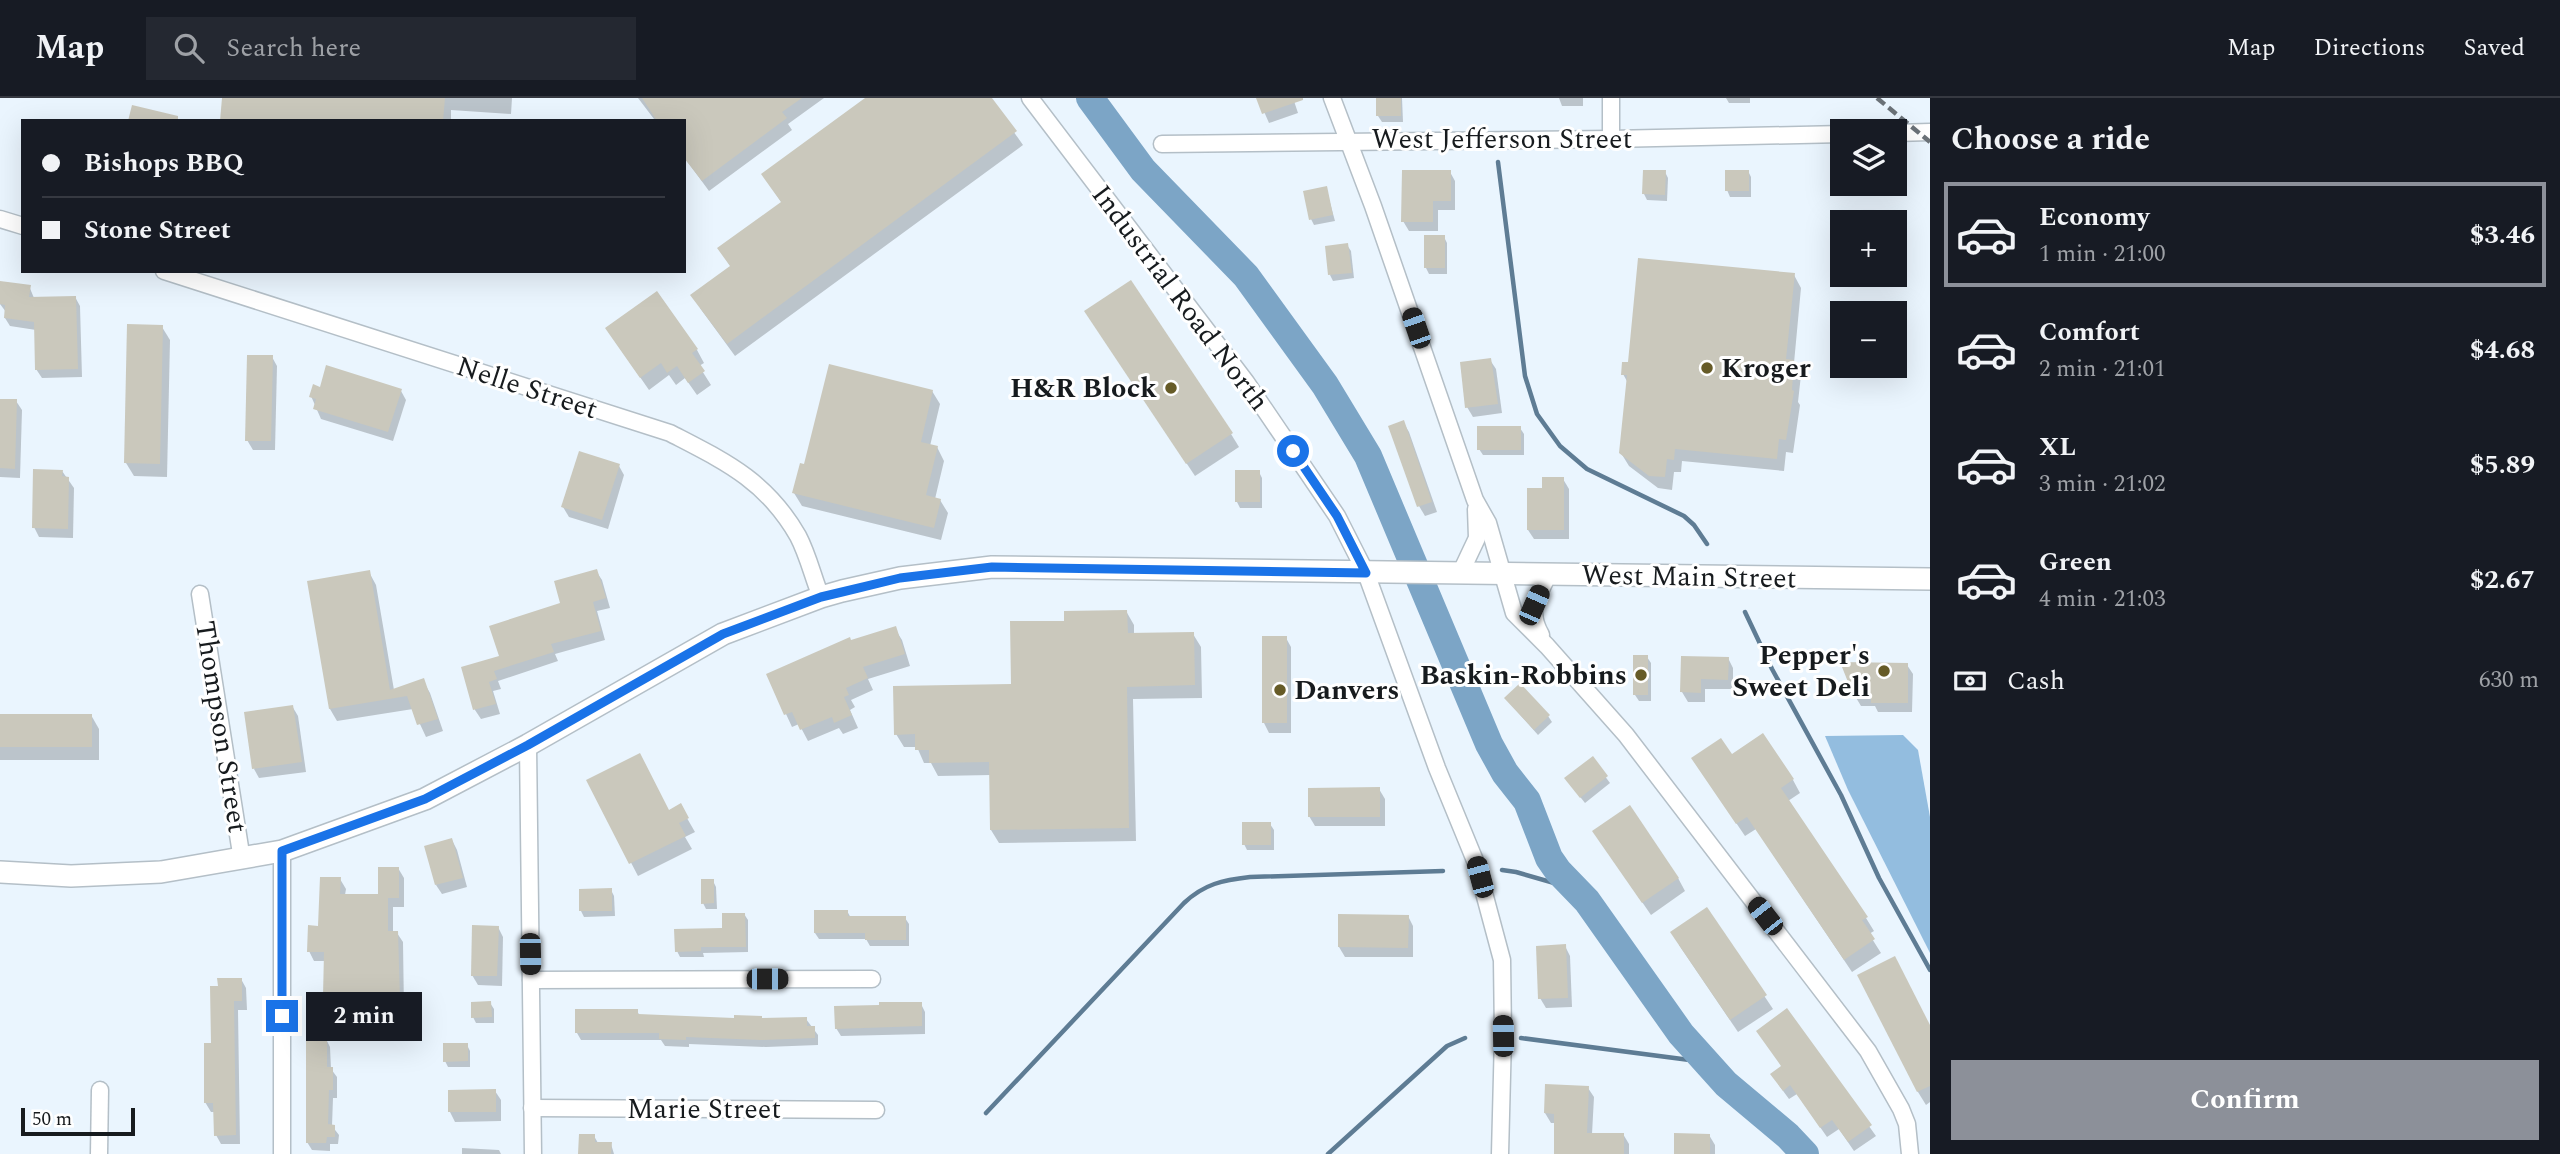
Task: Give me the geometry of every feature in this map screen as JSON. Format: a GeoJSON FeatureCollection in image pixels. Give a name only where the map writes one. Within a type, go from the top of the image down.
{"type":"FeatureCollection","features":[{"type":"Feature","properties":{"kind":"main road","name":"West Main Street"},"geometry":{"type":"LineString","coordinates":[[0,872],[71,876],[161,873],[282,851],[425,799],[528,745],[723,634],[821,597],[900,578],[992,567],[1930,579]]}},
{"type":"Feature","properties":{"kind":"street","name":"Industrial Road North"},"geometry":{"type":"LineString","coordinates":[[1030,98],[1246,382],[1337,516],[1366,573],[1437,768],[1476,863],[1502,960],[1500,1154]]}},
{"type":"Feature","properties":{"kind":"street"},"geometry":{"type":"LineString","coordinates":[[1332,98],[1373,206],[1475,500],[1488,523],[1514,613],[1626,735],[1868,1051],[1901,1109],[1910,1154]]}},
{"type":"Feature","properties":{"kind":"street"},"geometry":{"type":"LineString","coordinates":[[1611,98],[1611,139]]}},
{"type":"Feature","properties":{"kind":"street"},"geometry":{"type":"LineString","coordinates":[[1907,133],[1930,132]]}},
{"type":"Feature","properties":{"kind":"street","name":"West Jefferson Street"},"geometry":{"type":"LineString","coordinates":[[1162,144],[1830,134]]}},
{"type":"Feature","properties":{"kind":"street"},"geometry":{"type":"LineString","coordinates":[[0,219],[21,225]]}},
{"type":"Feature","properties":{"kind":"street","name":"Nelle Street"},"geometry":{"type":"LineString","coordinates":[[169,273],[681,439],[727,462],[762,488],[798,537],[821,597]]}},
{"type":"Feature","properties":{"kind":"street"},"geometry":{"type":"LineString","coordinates":[[1460,574],[1477,538],[1479,526],[1475,500]]}},
{"type":"Feature","properties":{"kind":"street"},"geometry":{"type":"LineString","coordinates":[[1547,646],[1535,623],[1533,612],[1548,575]]}},
{"type":"Feature","properties":{"kind":"street","name":"Thompson Street"},"geometry":{"type":"LineString","coordinates":[[200,594],[242,860]]}},
{"type":"Feature","properties":{"kind":"street"},"geometry":{"type":"LineString","coordinates":[[528,745],[533,1154]]}},
{"type":"Feature","properties":{"kind":"street"},"geometry":{"type":"LineString","coordinates":[[282,851],[282,1154]]}},
{"type":"Feature","properties":{"kind":"street"},"geometry":{"type":"LineString","coordinates":[[531,980],[872,979]]}},
{"type":"Feature","properties":{"kind":"street"},"geometry":{"type":"LineString","coordinates":[[99,1154],[100,1090]]}},
{"type":"Feature","properties":{"kind":"street","name":"Marie Street"},"geometry":{"type":"LineString","coordinates":[[532,1108],[876,1110]]}},
{"type":"Feature","properties":{"kind":"shaded area"},"geometry":{"type":"Polygon","coordinates":[[[1903,735],[1918,750],[1930,817],[1930,953],[1848,790],[1825,736],[1903,735]]]}},
{"type":"Feature","properties":{"kind":"building"},"geometry":{"type":"Polygon","coordinates":[[[222,98],[445,98],[443,119],[220,119],[222,98]]]}},
{"type":"Feature","properties":{"kind":"building"},"geometry":{"type":"Polygon","coordinates":[[[642,98],[802,98],[782,112],[787,118],[702,181],[686,161],[686,119],[656,119],[642,98]]]}},
{"type":"Feature","properties":{"kind":"building"},"geometry":{"type":"Polygon","coordinates":[[[865,98],[992,98],[1017,131],[727,344],[690,295],[730,266],[717,248],[781,202],[761,174],[865,98]]]}},
{"type":"Feature","properties":{"kind":"building"},"geometry":{"type":"Polygon","coordinates":[[[1256,98],[1303,98],[1303,100],[1262,114],[1256,98]]]}},
{"type":"Feature","properties":{"kind":"building"},"geometry":{"type":"Polygon","coordinates":[[[1376,98],[1401,98],[1401,116],[1376,116],[1376,98]]]}},
{"type":"Feature","properties":{"kind":"building"},"geometry":{"type":"Polygon","coordinates":[[[132,105],[178,116],[178,119],[128,119],[132,105]]]}},
{"type":"Feature","properties":{"kind":"building"},"geometry":{"type":"Polygon","coordinates":[[[1402,170],[1451,170],[1451,201],[1433,201],[1433,222],[1401,222],[1402,170]]]}},
{"type":"Feature","properties":{"kind":"building"},"geometry":{"type":"Polygon","coordinates":[[[1643,170],[1666,170],[1665,195],[1642,194],[1643,170]]]}},
{"type":"Feature","properties":{"kind":"building"},"geometry":{"type":"Polygon","coordinates":[[[1725,170],[1749,170],[1749,191],[1725,191],[1725,170]]]}},
{"type":"Feature","properties":{"kind":"building"},"geometry":{"type":"Polygon","coordinates":[[[1327,186],[1333,215],[1309,220],[1303,191],[1327,186]]]}},
{"type":"Feature","properties":{"kind":"building"},"geometry":{"type":"Polygon","coordinates":[[[1424,235],[1445,235],[1445,268],[1424,268],[1424,235]]]}},
{"type":"Feature","properties":{"kind":"building"},"geometry":{"type":"Polygon","coordinates":[[[1348,243],[1352,273],[1328,275],[1325,246],[1348,243]]]}},
{"type":"Feature","properties":{"kind":"building","name":"Kroger"},"geometry":{"type":"Polygon","coordinates":[[[1638,258],[1795,273],[1786,359],[1794,360],[1794,391],[1786,440],[1779,439],[1777,459],[1675,449],[1674,460],[1667,459],[1665,477],[1649,476],[1619,453],[1627,375],[1621,375],[1622,362],[1628,362],[1638,258]]]}},
{"type":"Feature","properties":{"kind":"building"},"geometry":{"type":"Polygon","coordinates":[[[1131,280],[1233,433],[1186,464],[1084,311],[1131,280]]]}},
{"type":"Feature","properties":{"kind":"building"},"geometry":{"type":"Polygon","coordinates":[[[0,281],[31,285],[29,297],[76,296],[78,369],[35,370],[34,322],[4,318],[5,305],[0,304],[0,281]]]}},
{"type":"Feature","properties":{"kind":"building"},"geometry":{"type":"Polygon","coordinates":[[[657,291],[698,349],[692,353],[705,371],[688,383],[677,366],[667,373],[661,363],[640,378],[605,328],[657,291]]]}},
{"type":"Feature","properties":{"kind":"building"},"geometry":{"type":"Polygon","coordinates":[[[127,324],[163,325],[160,464],[124,463],[127,324]]]}},
{"type":"Feature","properties":{"kind":"building"},"geometry":{"type":"Polygon","coordinates":[[[247,355],[273,355],[271,441],[245,441],[247,355]]]}},
{"type":"Feature","properties":{"kind":"building"},"geometry":{"type":"Polygon","coordinates":[[[1491,358],[1498,404],[1465,408],[1460,362],[1491,358]]]}},
{"type":"Feature","properties":{"kind":"building"},"geometry":{"type":"Polygon","coordinates":[[[829,364],[933,390],[921,442],[938,446],[926,495],[941,499],[934,528],[792,493],[800,463],[804,464],[829,364]]]}},
{"type":"Feature","properties":{"kind":"building"},"geometry":{"type":"Polygon","coordinates":[[[326,365],[402,389],[388,432],[313,409],[316,399],[309,397],[313,384],[320,387],[326,365]]]}},
{"type":"Feature","properties":{"kind":"building"},"geometry":{"type":"Polygon","coordinates":[[[0,399],[17,399],[15,469],[0,468],[0,399]]]}},
{"type":"Feature","properties":{"kind":"building"},"geometry":{"type":"Polygon","coordinates":[[[1404,420],[1432,502],[1417,507],[1388,426],[1404,420]]]}},
{"type":"Feature","properties":{"kind":"building"},"geometry":{"type":"Polygon","coordinates":[[[1477,426],[1521,426],[1521,450],[1477,450],[1477,426]]]}},
{"type":"Feature","properties":{"kind":"building"},"geometry":{"type":"Polygon","coordinates":[[[579,451],[620,464],[602,520],[561,507],[579,451]]]}},
{"type":"Feature","properties":{"kind":"building"},"geometry":{"type":"Polygon","coordinates":[[[33,469],[63,470],[62,476],[69,477],[68,529],[32,528],[33,469]]]}},
{"type":"Feature","properties":{"kind":"building"},"geometry":{"type":"Polygon","coordinates":[[[1235,470],[1260,470],[1260,502],[1235,502],[1235,470]]]}},
{"type":"Feature","properties":{"kind":"building"},"geometry":{"type":"Polygon","coordinates":[[[1542,477],[1564,477],[1564,530],[1527,530],[1527,488],[1542,488],[1542,477]]]}},
{"type":"Feature","properties":{"kind":"building"},"geometry":{"type":"Polygon","coordinates":[[[597,569],[606,598],[593,602],[601,631],[551,644],[554,652],[494,671],[497,679],[489,682],[496,704],[473,710],[461,667],[499,656],[489,626],[560,603],[554,581],[597,569]]]}},
{"type":"Feature","properties":{"kind":"building"},"geometry":{"type":"Polygon","coordinates":[[[370,570],[390,690],[424,678],[438,719],[417,725],[407,696],[329,709],[307,581],[370,570]]]}},
{"type":"Feature","properties":{"kind":"building"},"geometry":{"type":"Polygon","coordinates":[[[1127,610],[1128,633],[1194,632],[1195,685],[1127,687],[1129,828],[990,830],[989,762],[929,763],[929,750],[915,750],[915,734],[894,735],[893,686],[1011,684],[1010,621],[1064,621],[1064,611],[1127,610]]]}},
{"type":"Feature","properties":{"kind":"building"},"geometry":{"type":"Polygon","coordinates":[[[896,626],[905,654],[863,667],[868,678],[846,688],[849,695],[844,697],[852,715],[834,723],[832,717],[800,730],[792,712],[784,715],[766,674],[850,637],[851,640],[896,626]]]}},
{"type":"Feature","properties":{"kind":"building"},"geometry":{"type":"Polygon","coordinates":[[[1262,636],[1287,636],[1287,723],[1262,723],[1262,636]]]}},
{"type":"Feature","properties":{"kind":"building"},"geometry":{"type":"Polygon","coordinates":[[[1633,655],[1648,655],[1648,695],[1633,695],[1633,655]]]}},
{"type":"Feature","properties":{"kind":"building"},"geometry":{"type":"Polygon","coordinates":[[[1681,656],[1729,657],[1728,680],[1701,679],[1701,693],[1680,692],[1681,656]]]}},
{"type":"Feature","properties":{"kind":"building"},"geometry":{"type":"Polygon","coordinates":[[[1840,662],[1908,663],[1908,703],[1871,703],[1871,697],[1854,697],[1840,662]]]}},
{"type":"Feature","properties":{"kind":"building"},"geometry":{"type":"Polygon","coordinates":[[[1520,683],[1550,715],[1534,730],[1504,698],[1520,683]]]}},
{"type":"Feature","properties":{"kind":"building"},"geometry":{"type":"Polygon","coordinates":[[[293,705],[302,762],[252,769],[244,712],[293,705]]]}},
{"type":"Feature","properties":{"kind":"building"},"geometry":{"type":"Polygon","coordinates":[[[0,714],[92,714],[92,747],[0,747],[0,714]]]}},
{"type":"Feature","properties":{"kind":"building"},"geometry":{"type":"Polygon","coordinates":[[[1763,733],[1794,779],[1781,788],[1868,917],[1862,920],[1875,939],[1844,960],[1747,817],[1736,824],[1691,758],[1721,738],[1732,754],[1763,733]]]}},
{"type":"Feature","properties":{"kind":"building"},"geometry":{"type":"Polygon","coordinates":[[[640,753],[669,810],[681,803],[689,818],[679,823],[686,836],[629,864],[586,780],[640,753]]]}},
{"type":"Feature","properties":{"kind":"building"},"geometry":{"type":"Polygon","coordinates":[[[1593,756],[1608,776],[1580,798],[1564,778],[1593,756]]]}},
{"type":"Feature","properties":{"kind":"building"},"geometry":{"type":"Polygon","coordinates":[[[1380,787],[1380,817],[1308,817],[1308,788],[1380,787]]]}},
{"type":"Feature","properties":{"kind":"building"},"geometry":{"type":"Polygon","coordinates":[[[1630,805],[1679,878],[1642,903],[1592,831],[1630,805]]]}},
{"type":"Feature","properties":{"kind":"building"},"geometry":{"type":"Polygon","coordinates":[[[1242,822],[1271,822],[1271,845],[1242,845],[1242,822]]]}},
{"type":"Feature","properties":{"kind":"building"},"geometry":{"type":"Polygon","coordinates":[[[452,838],[463,878],[435,885],[424,846],[452,838]]]}},
{"type":"Feature","properties":{"kind":"building"},"geometry":{"type":"Polygon","coordinates":[[[378,867],[399,867],[399,898],[388,898],[388,931],[398,931],[400,1001],[356,1002],[356,997],[323,996],[324,952],[307,952],[308,925],[318,926],[320,877],[341,877],[340,894],[378,894],[378,867]]]}},
{"type":"Feature","properties":{"kind":"building"},"geometry":{"type":"Polygon","coordinates":[[[701,879],[714,879],[714,903],[701,904],[701,879]]]}},
{"type":"Feature","properties":{"kind":"building"},"geometry":{"type":"Polygon","coordinates":[[[612,888],[612,911],[579,911],[579,889],[612,888]]]}},
{"type":"Feature","properties":{"kind":"building"},"geometry":{"type":"Polygon","coordinates":[[[1707,907],[1767,995],[1730,1020],[1670,932],[1707,907]]]}},
{"type":"Feature","properties":{"kind":"building"},"geometry":{"type":"Polygon","coordinates":[[[814,910],[848,910],[848,916],[906,916],[906,940],[865,940],[865,933],[814,933],[814,910]]]}},
{"type":"Feature","properties":{"kind":"building"},"geometry":{"type":"Polygon","coordinates":[[[722,913],[745,913],[746,947],[701,947],[701,951],[675,952],[674,929],[722,928],[722,913]]]}},
{"type":"Feature","properties":{"kind":"building"},"geometry":{"type":"Polygon","coordinates":[[[1338,914],[1409,915],[1408,948],[1338,947],[1338,914]]]}},
{"type":"Feature","properties":{"kind":"building"},"geometry":{"type":"Polygon","coordinates":[[[472,925],[499,926],[497,976],[471,976],[472,925]]]}},
{"type":"Feature","properties":{"kind":"building"},"geometry":{"type":"Polygon","coordinates":[[[1566,944],[1568,998],[1538,999],[1536,946],[1566,944]]]}},
{"type":"Feature","properties":{"kind":"building"},"geometry":{"type":"Polygon","coordinates":[[[1895,956],[1930,1025],[1930,1086],[1917,1092],[1857,975],[1895,956]]]}},
{"type":"Feature","properties":{"kind":"building"},"geometry":{"type":"Polygon","coordinates":[[[217,978],[242,978],[242,1001],[234,1001],[236,1135],[214,1136],[213,1103],[204,1103],[204,1043],[211,1043],[210,986],[218,986],[217,978]]]}},
{"type":"Feature","properties":{"kind":"building"},"geometry":{"type":"Polygon","coordinates":[[[491,1001],[492,1017],[471,1018],[471,1002],[491,1001]]]}},
{"type":"Feature","properties":{"kind":"building"},"geometry":{"type":"Polygon","coordinates":[[[879,1002],[922,1002],[922,1026],[835,1029],[834,1006],[879,1005],[879,1002]]]}},
{"type":"Feature","properties":{"kind":"building"},"geometry":{"type":"Polygon","coordinates":[[[1787,1008],[1872,1125],[1848,1142],[1832,1120],[1820,1128],[1790,1085],[1783,1091],[1770,1074],[1781,1066],[1756,1031],[1787,1008]]]}},
{"type":"Feature","properties":{"kind":"building"},"geometry":{"type":"Polygon","coordinates":[[[575,1009],[638,1009],[638,1014],[734,1018],[734,1015],[762,1018],[807,1017],[807,1026],[815,1026],[815,1038],[761,1040],[686,1037],[686,1040],[659,1039],[659,1033],[575,1033],[575,1009]]]}},
{"type":"Feature","properties":{"kind":"building"},"geometry":{"type":"Polygon","coordinates":[[[306,1037],[327,1037],[327,1067],[333,1067],[328,1124],[335,1125],[335,1137],[327,1137],[326,1143],[306,1143],[306,1037]]]}},
{"type":"Feature","properties":{"kind":"building"},"geometry":{"type":"Polygon","coordinates":[[[443,1043],[468,1043],[468,1061],[443,1062],[443,1043]]]}},
{"type":"Feature","properties":{"kind":"building"},"geometry":{"type":"Polygon","coordinates":[[[1545,1084],[1589,1086],[1587,1133],[1624,1133],[1624,1154],[1554,1154],[1554,1114],[1544,1113],[1545,1084]]]}},
{"type":"Feature","properties":{"kind":"building"},"geometry":{"type":"Polygon","coordinates":[[[496,1089],[496,1112],[448,1112],[448,1090],[496,1089]]]}},
{"type":"Feature","properties":{"kind":"building"},"geometry":{"type":"Polygon","coordinates":[[[1674,1133],[1710,1134],[1710,1154],[1674,1154],[1674,1133]]]}},
{"type":"Feature","properties":{"kind":"building"},"geometry":{"type":"Polygon","coordinates":[[[579,1134],[595,1134],[595,1142],[612,1142],[611,1154],[578,1154],[579,1134]]]}},
{"type":"Feature","properties":{"kind":"waterway"},"geometry":{"type":"LineString","coordinates":[[1090,98],[1143,170],[1246,276],[1325,385],[1368,456],[1489,744],[1505,773],[1527,801],[1549,858],[1587,901],[1681,1034],[1726,1084],[1788,1136],[1805,1154]]}},
{"type":"Feature","properties":{"kind":"waterway"},"geometry":{"type":"LineString","coordinates":[[1498,162],[1525,376],[1537,414],[1560,446],[1587,469],[1684,516],[1707,544]]}},
{"type":"Feature","properties":{"kind":"waterway"},"geometry":{"type":"LineString","coordinates":[[1745,612],[1772,669],[1841,795],[1879,878],[1930,970]]}},
{"type":"Feature","properties":{"kind":"waterway"},"geometry":{"type":"LineString","coordinates":[[1502,870],[1575,889]]}},
{"type":"Feature","properties":{"kind":"waterway"},"geometry":{"type":"LineString","coordinates":[[986,1113],[1184,903],[1207,887],[1250,877],[1443,871]]}},
{"type":"Feature","properties":{"kind":"waterway"},"geometry":{"type":"LineString","coordinates":[[1328,1154],[1447,1046],[1465,1038]]}},
{"type":"Feature","properties":{"kind":"waterway"},"geometry":{"type":"LineString","coordinates":[[1521,1038],[1705,1062]]}},
{"type":"Feature","properties":{"kind":"railway"},"geometry":{"type":"LineString","coordinates":[[1877,98],[1930,142]]}},
{"type":"Feature","properties":{"kind":"place","name":"Kroger"},"geometry":{"type":"Point","coordinates":[1707,368]}},
{"type":"Feature","properties":{"kind":"place","name":"H&R Block"},"geometry":{"type":"Point","coordinates":[1171,388]}},
{"type":"Feature","properties":{"kind":"place","name":"Pepper's Sweet Deli"},"geometry":{"type":"Point","coordinates":[1884,671]}},
{"type":"Feature","properties":{"kind":"place","name":"Baskin-Robbins"},"geometry":{"type":"Point","coordinates":[1641,675]}},
{"type":"Feature","properties":{"kind":"place","name":"Danvers"},"geometry":{"type":"Point","coordinates":[1280,690]}},
{"type":"Feature","properties":{"kind":"route"},"geometry":{"type":"LineString","coordinates":[[282,1016],[282,851],[425,799],[528,745],[723,634],[821,597],[900,578],[992,567],[1366,573],[1337,516],[1293,451]]}}]}
